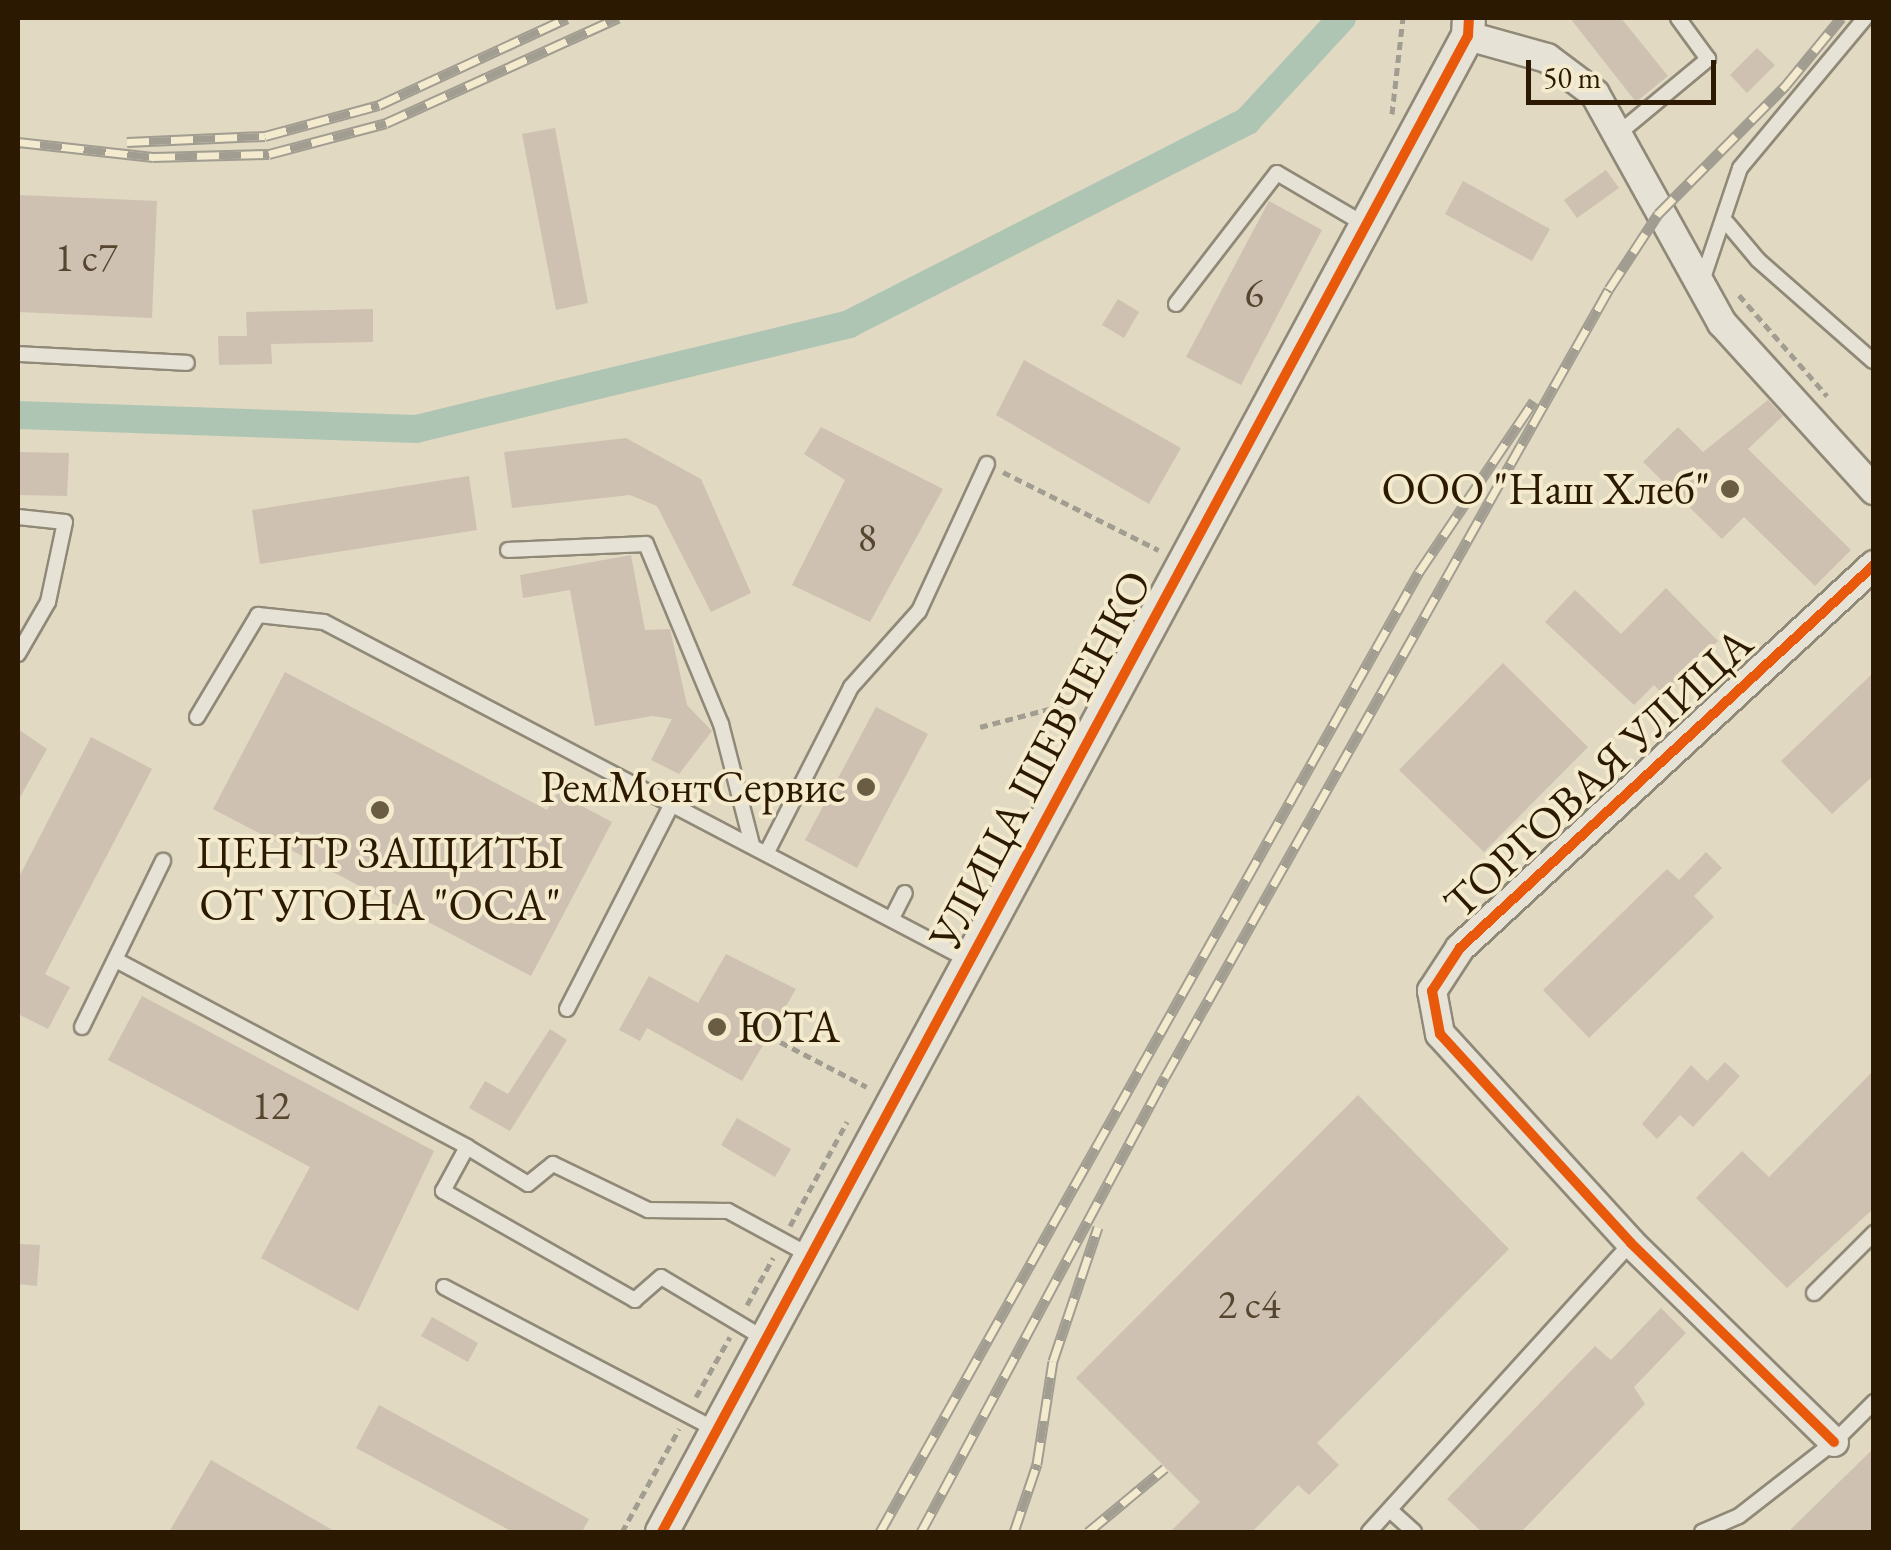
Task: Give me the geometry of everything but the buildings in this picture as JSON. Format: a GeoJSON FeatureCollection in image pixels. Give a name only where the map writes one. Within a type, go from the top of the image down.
{"type":"FeatureCollection","features":[{"type":"Feature","properties":{"kind":"street"},"geometry":{"type":"LineString","coordinates":[[1468,27],[1547,58],[1594,94],[1706,274],[1722,322],[1874,490]]}},
{"type":"Feature","properties":{"kind":"street","name":"УЛИЦА ШЕВЧЕНКО"},"geometry":{"type":"LineString","coordinates":[[662,1532],[770,1342],[1468,27]]}},
{"type":"Feature","properties":{"kind":"street","name":"ТОРГОВАЯ УЛИЦА"},"geometry":{"type":"LineString","coordinates":[[1834,1442],[1631,1243],[1440,1034],[1432,991],[1460,948],[1874,565]]}},
{"type":"Feature","properties":{"kind":"lane"},"geometry":{"type":"LineString","coordinates":[[1619,133],[1708,60],[1678,18]]}},
{"type":"Feature","properties":{"kind":"lane"},"geometry":{"type":"LineString","coordinates":[[1706,274],[1727,224],[1740,168],[1865,18]]}},
{"type":"Feature","properties":{"kind":"lane"},"geometry":{"type":"LineString","coordinates":[[1176,304],[1277,173],[1364,224]]}},
{"type":"Feature","properties":{"kind":"lane"},"geometry":{"type":"LineString","coordinates":[[1727,224],[1758,260],[1873,361]]}},
{"type":"Feature","properties":{"kind":"lane"},"geometry":{"type":"LineString","coordinates":[[18,354],[187,363]]}},
{"type":"Feature","properties":{"kind":"lane"},"geometry":{"type":"LineString","coordinates":[[767,852],[851,687],[919,611],[988,464]]}},
{"type":"Feature","properties":{"kind":"lane"},"geometry":{"type":"LineString","coordinates":[[18,517],[65,522],[48,602],[18,654]]}},
{"type":"Feature","properties":{"kind":"lane"},"geometry":{"type":"LineString","coordinates":[[508,550],[646,544],[721,724],[752,845]]}},
{"type":"Feature","properties":{"kind":"lane"},"geometry":{"type":"LineString","coordinates":[[197,717],[258,615],[324,622],[972,962]]}},
{"type":"Feature","properties":{"kind":"lane"},"geometry":{"type":"LineString","coordinates":[[567,1009],[672,804]]}},
{"type":"Feature","properties":{"kind":"lane"},"geometry":{"type":"LineString","coordinates":[[82,1026],[163,860]]}},
{"type":"Feature","properties":{"kind":"lane"},"geometry":{"type":"LineString","coordinates":[[892,918],[905,893]]}},
{"type":"Feature","properties":{"kind":"lane"},"geometry":{"type":"LineString","coordinates":[[116,960],[528,1184],[553,1164],[648,1210],[728,1211],[813,1258]]}},
{"type":"Feature","properties":{"kind":"lane"},"geometry":{"type":"LineString","coordinates":[[466,1148],[443,1191],[635,1300],[661,1277],[770,1342]]}},
{"type":"Feature","properties":{"kind":"lane"},"geometry":{"type":"LineString","coordinates":[[1814,1293],[1874,1233]]}},
{"type":"Feature","properties":{"kind":"lane"},"geometry":{"type":"LineString","coordinates":[[1369,1532],[1631,1243]]}},
{"type":"Feature","properties":{"kind":"lane"},"geometry":{"type":"LineString","coordinates":[[444,1287],[719,1431]]}},
{"type":"Feature","properties":{"kind":"lane"},"geometry":{"type":"LineString","coordinates":[[1702,1532],[1739,1516],[1834,1442],[1874,1402]]}},
{"type":"Feature","properties":{"kind":"lane"},"geometry":{"type":"LineString","coordinates":[[1391,1511],[1414,1532]]}},
{"type":"Feature","properties":{"kind":"path"},"geometry":{"type":"LineString","coordinates":[[1706,274],[1836,406]]}},
{"type":"Feature","properties":{"kind":"path"},"geometry":{"type":"LineString","coordinates":[[988,464],[1166,553]]}},
{"type":"Feature","properties":{"kind":"path"},"geometry":{"type":"LineString","coordinates":[[980,727],[1087,699]]}},
{"type":"Feature","properties":{"kind":"path"},"geometry":{"type":"LineString","coordinates":[[769,1036],[866,1087]]}},
{"type":"Feature","properties":{"kind":"waterway"},"geometry":{"type":"LineString","coordinates":[[18,415],[416,429],[849,324],[1247,121],[1342,18]]}},
{"type":"Feature","properties":{"kind":"railway"},"geometry":{"type":"LineString","coordinates":[[127,142],[265,136],[379,105],[567,18]]}},
{"type":"Feature","properties":{"kind":"railway"},"geometry":{"type":"LineString","coordinates":[[18,142],[153,157],[269,154],[386,123],[618,18]]}},
{"type":"Feature","properties":{"kind":"railway"},"geometry":{"type":"LineString","coordinates":[[921,1532],[1165,1077],[1609,289],[1658,214],[1786,85],[1841,18]]}},
{"type":"Feature","properties":{"kind":"railway"},"geometry":{"type":"LineString","coordinates":[[880,1532],[1419,572],[1534,401]]}},
{"type":"Feature","properties":{"kind":"railway"},"geometry":{"type":"LineString","coordinates":[[1014,1532],[1037,1464],[1053,1361],[1098,1227]]}},
{"type":"Feature","properties":{"kind":"railway"},"geometry":{"type":"LineString","coordinates":[[1088,1532],[1165,1468]]}},
{"type":"Feature","properties":{"kind":"cycle path"},"geometry":{"type":"LineString","coordinates":[[662,1532],[1468,36],[1469,18]]}},
{"type":"Feature","properties":{"kind":"cycle path"},"geometry":{"type":"LineString","coordinates":[[1834,1442],[1631,1243],[1440,1034],[1432,991],[1460,948],[1874,565]]}},
{"type":"Feature","properties":{"kind":"place","name":"ООО \"Наш Хлеб\""},"geometry":{"type":"Point","coordinates":[1730,489]}},
{"type":"Feature","properties":{"kind":"place","name":"РемМонтСервис"},"geometry":{"type":"Point","coordinates":[866,787]}},
{"type":"Feature","properties":{"kind":"place","name":"ЦЕНТР ЗАЩИТЫ ОТ УГОНА \"ОСА\""},"geometry":{"type":"Point","coordinates":[380,810]}},
{"type":"Feature","properties":{"kind":"place","name":"ЮТА"},"geometry":{"type":"Point","coordinates":[717,1027]}}]}
